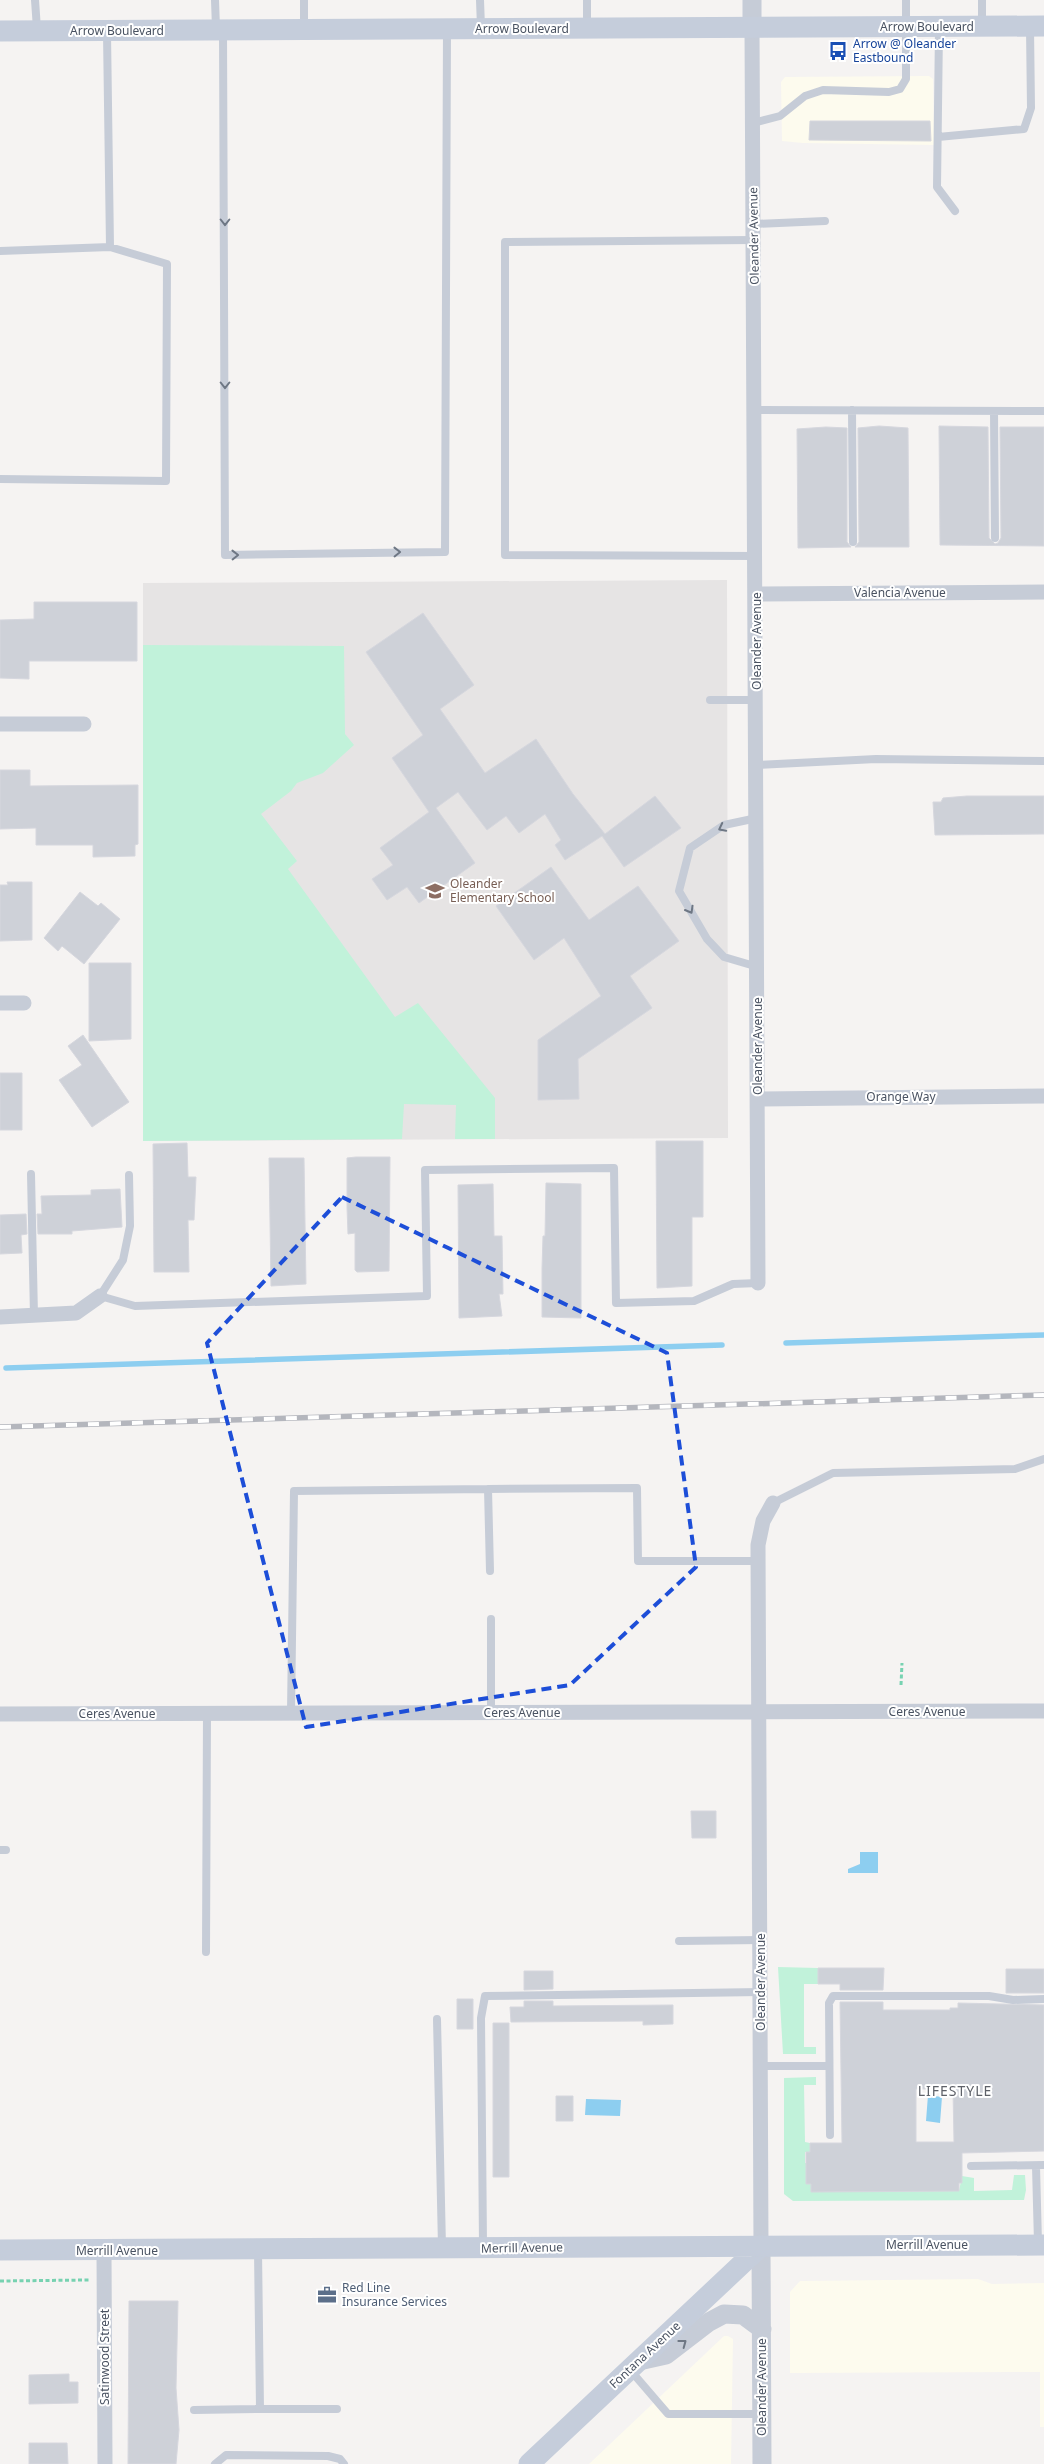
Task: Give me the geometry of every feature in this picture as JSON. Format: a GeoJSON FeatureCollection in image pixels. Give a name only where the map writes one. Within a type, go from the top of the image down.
{"type":"FeatureCollection","features":[{"type":"Feature","properties":{"kind":"main road","name":"Arrow Boulevard"},"geometry":{"type":"LineString","coordinates":[[0,32],[1037,26]]}},
{"type":"Feature","properties":{"kind":"main road","name":"Merrill Avenue"},"geometry":{"type":"LineString","coordinates":[[0,2250],[1041,2245]]}},
{"type":"Feature","properties":{"kind":"main road","name":"Fontana Avenue"},"geometry":{"type":"LineString","coordinates":[[529,2464],[761,2246]]}},
{"type":"Feature","properties":{"kind":"street","name":"Oleander Avenue"},"geometry":{"type":"LineString","coordinates":[[752,0],[757,700],[758,1283]]}},
{"type":"Feature","properties":{"kind":"street","name":"Valencia Avenue"},"geometry":{"type":"LineString","coordinates":[[756,594],[1044,592]]}},
{"type":"Feature","properties":{"kind":"street"},"geometry":{"type":"LineString","coordinates":[[0,724],[84,724]]}},
{"type":"Feature","properties":{"kind":"street"},"geometry":{"type":"LineString","coordinates":[[0,1002],[24,1002]]}},
{"type":"Feature","properties":{"kind":"street","name":"Orange Way"},"geometry":{"type":"LineString","coordinates":[[758,1098],[1044,1096]]}},
{"type":"Feature","properties":{"kind":"street"},"geometry":{"type":"LineString","coordinates":[[0,1317],[76,1313],[100,1296]]}},
{"type":"Feature","properties":{"kind":"street","name":"Oleander Avenue"},"geometry":{"type":"LineString","coordinates":[[762,2464],[758,1545],[763,1521],[772,1504]]}},
{"type":"Feature","properties":{"kind":"street","name":"Ceres Avenue"},"geometry":{"type":"LineString","coordinates":[[0,1714],[1044,1711]]}},
{"type":"Feature","properties":{"kind":"street","name":"Satinwood Street"},"geometry":{"type":"LineString","coordinates":[[104,2251],[105,2464]]}},
{"type":"Feature","properties":{"kind":"street"},"geometry":{"type":"LineString","coordinates":[[634,2365],[666,2355],[709,2322],[724,2314],[743,2315],[762,2329]]}},
{"type":"Feature","properties":{"kind":"lane"},"geometry":{"type":"LineString","coordinates":[[36,0],[37,31]]}},
{"type":"Feature","properties":{"kind":"lane"},"geometry":{"type":"LineString","coordinates":[[215,0],[220,30],[225,173],[225,555],[445,552],[447,30]]}},
{"type":"Feature","properties":{"kind":"lane"},"geometry":{"type":"LineString","coordinates":[[304,0],[304,30]]}},
{"type":"Feature","properties":{"kind":"lane"},"geometry":{"type":"LineString","coordinates":[[480,0],[481,29]]}},
{"type":"Feature","properties":{"kind":"lane"},"geometry":{"type":"LineString","coordinates":[[587,0],[587,29]]}},
{"type":"Feature","properties":{"kind":"lane"},"geometry":{"type":"LineString","coordinates":[[753,123],[780,116],[805,96],[823,90],[889,92],[900,89],[906,79],[906,0]]}},
{"type":"Feature","properties":{"kind":"lane"},"geometry":{"type":"LineString","coordinates":[[982,0],[982,26]]}},
{"type":"Feature","properties":{"kind":"lane"},"geometry":{"type":"LineString","coordinates":[[938,137],[1024,128],[1031,108],[1037,26]]}},
{"type":"Feature","properties":{"kind":"lane"},"geometry":{"type":"LineString","coordinates":[[939,27],[937,187],[955,211]]}},
{"type":"Feature","properties":{"kind":"lane"},"geometry":{"type":"LineString","coordinates":[[108,31],[110,247]]}},
{"type":"Feature","properties":{"kind":"lane"},"geometry":{"type":"LineString","coordinates":[[754,224],[825,222]]}},
{"type":"Feature","properties":{"kind":"lane"},"geometry":{"type":"LineString","coordinates":[[754,240],[505,242],[505,555],[756,556]]}},
{"type":"Feature","properties":{"kind":"lane"},"geometry":{"type":"LineString","coordinates":[[0,252],[110,247],[167,264],[166,481],[0,479]]}},
{"type":"Feature","properties":{"kind":"lane"},"geometry":{"type":"LineString","coordinates":[[755,410],[1044,411]]}},
{"type":"Feature","properties":{"kind":"lane"},"geometry":{"type":"LineString","coordinates":[[852,410],[853,542]]}},
{"type":"Feature","properties":{"kind":"lane"},"geometry":{"type":"LineString","coordinates":[[994,411],[995,538]]}},
{"type":"Feature","properties":{"kind":"lane"},"geometry":{"type":"LineString","coordinates":[[710,700],[757,700]]}},
{"type":"Feature","properties":{"kind":"lane"},"geometry":{"type":"LineString","coordinates":[[757,765],[876,759],[1044,761]]}},
{"type":"Feature","properties":{"kind":"lane"},"geometry":{"type":"LineString","coordinates":[[757,818],[724,825],[690,848],[679,892],[707,939],[724,957],[758,967]]}},
{"type":"Feature","properties":{"kind":"lane"},"geometry":{"type":"LineString","coordinates":[[129,1175],[130,1226],[122,1260],[100,1296],[135,1306],[427,1296],[425,1170],[614,1168],[616,1302],[694,1301],[733,1284],[758,1283]]}},
{"type":"Feature","properties":{"kind":"lane"},"geometry":{"type":"LineString","coordinates":[[31,1174],[34,1316]]}},
{"type":"Feature","properties":{"kind":"lane"},"geometry":{"type":"LineString","coordinates":[[772,1504],[833,1473],[1015,1468],[1044,1459]]}},
{"type":"Feature","properties":{"kind":"lane"},"geometry":{"type":"LineString","coordinates":[[291,1713],[294,1491],[637,1488],[638,1560],[758,1561]]}},
{"type":"Feature","properties":{"kind":"lane"},"geometry":{"type":"LineString","coordinates":[[488,1489],[490,1571]]}},
{"type":"Feature","properties":{"kind":"lane"},"geometry":{"type":"LineString","coordinates":[[491,1619],[491,1713]]}},
{"type":"Feature","properties":{"kind":"lane"},"geometry":{"type":"LineString","coordinates":[[206,1952],[208,1713]]}},
{"type":"Feature","properties":{"kind":"lane"},"geometry":{"type":"LineString","coordinates":[[679,1941],[760,1940]]}},
{"type":"Feature","properties":{"kind":"lane"},"geometry":{"type":"LineString","coordinates":[[483,2248],[481,2018],[485,1996],[761,1992]]}},
{"type":"Feature","properties":{"kind":"lane"},"geometry":{"type":"LineString","coordinates":[[830,2135],[829,2003],[833,1996],[989,1996],[1014,2000],[1044,1999]]}},
{"type":"Feature","properties":{"kind":"lane"},"geometry":{"type":"LineString","coordinates":[[437,2020],[442,2249]]}},
{"type":"Feature","properties":{"kind":"lane"},"geometry":{"type":"LineString","coordinates":[[761,2066],[830,2066]]}},
{"type":"Feature","properties":{"kind":"lane"},"geometry":{"type":"LineString","coordinates":[[971,2166],[1040,2166],[1041,2245]]}},
{"type":"Feature","properties":{"kind":"lane"},"geometry":{"type":"LineString","coordinates":[[258,2250],[260,2409]]}},
{"type":"Feature","properties":{"kind":"lane"},"geometry":{"type":"LineString","coordinates":[[634,2365],[668,2414],[762,2414]]}},
{"type":"Feature","properties":{"kind":"lane"},"geometry":{"type":"LineString","coordinates":[[194,2410],[337,2409]]}},
{"type":"Feature","properties":{"kind":"lane"},"geometry":{"type":"LineString","coordinates":[[215,2464],[226,2455],[235,2455],[328,2456],[340,2459],[344,2464]]}},
{"type":"Feature","properties":{"kind":"path"},"geometry":{"type":"LineString","coordinates":[[901,1685],[902,1663]]}},
{"type":"Feature","properties":{"kind":"path"},"geometry":{"type":"LineString","coordinates":[[0,2281],[91,2280],[91,2290]]}},
{"type":"Feature","properties":{"kind":"highlighted area"},"geometry":{"type":"Polygon","coordinates":[[[342,1197],[667,1353],[696,1567],[570,1685],[306,1727],[207,1343],[342,1197]]]}},
{"type":"Feature","properties":{"kind":"shaded area"},"geometry":{"type":"Polygon","coordinates":[[[929,76],[933,79],[934,145],[782,141],[781,82],[785,77],[929,76]]]}},
{"type":"Feature","properties":{"kind":"shaded area","name":"Oleander Elementary School"},"geometry":{"type":"Polygon","coordinates":[[[727,580],[728,1138],[143,1141],[143,583],[727,580]]]}},
{"type":"Feature","properties":{"kind":"shaded area"},"geometry":{"type":"Polygon","coordinates":[[[978,2279],[992,2284],[1044,2283],[1044,2427],[1040,2427],[1040,2372],[790,2373],[790,2292],[800,2281],[978,2279]]]}},
{"type":"Feature","properties":{"kind":"shaded area"},"geometry":{"type":"Polygon","coordinates":[[[724,2336],[733,2339],[731,2464],[589,2464],[724,2336]]]}},
{"type":"Feature","properties":{"kind":"green space"},"geometry":{"type":"Polygon","coordinates":[[[143,645],[344,646],[345,734],[354,745],[323,773],[297,783],[291,791],[261,814],[297,861],[288,869],[395,1017],[418,1003],[495,1098],[495,1139],[455,1139],[456,1105],[404,1104],[402,1139],[143,1141],[143,645]]]}},
{"type":"Feature","properties":{"kind":"green space"},"geometry":{"type":"Polygon","coordinates":[[[778,1967],[818,1968],[818,1984],[804,1984],[804,2047],[816,2047],[816,2054],[783,2054],[778,1967]]]}},
{"type":"Feature","properties":{"kind":"green space"},"geometry":{"type":"Polygon","coordinates":[[[816,2077],[816,2085],[804,2085],[805,2142],[810,2143],[810,2152],[805,2152],[805,2163],[815,2163],[806,2172],[806,2183],[811,2184],[811,2192],[959,2191],[962,2176],[974,2178],[974,2191],[1012,2190],[1014,2175],[1025,2175],[1026,2190],[1024,2200],[793,2201],[784,2194],[784,2078],[816,2077]]]}},
{"type":"Feature","properties":{"kind":"water"},"geometry":{"type":"Polygon","coordinates":[[[860,1852],[878,1852],[878,1873],[848,1873],[848,1869],[860,1864],[860,1852]]]}},
{"type":"Feature","properties":{"kind":"water"},"geometry":{"type":"Polygon","coordinates":[[[928,2095],[942,2097],[940,2123],[926,2121],[928,2095]]]}},
{"type":"Feature","properties":{"kind":"water"},"geometry":{"type":"Polygon","coordinates":[[[586,2099],[621,2100],[620,2116],[585,2115],[586,2099]]]}},
{"type":"Feature","properties":{"kind":"building"},"geometry":{"type":"Polygon","coordinates":[[[810,121],[930,121],[931,141],[809,140],[810,121]]]}},
{"type":"Feature","properties":{"kind":"building"},"geometry":{"type":"Polygon","coordinates":[[[879,426],[908,428],[909,547],[855,547],[859,542],[858,428],[879,426]]]}},
{"type":"Feature","properties":{"kind":"building"},"geometry":{"type":"Polygon","coordinates":[[[939,426],[988,427],[989,538],[995,544],[1001,538],[1000,427],[1044,427],[1044,546],[940,545],[939,426]]]}},
{"type":"Feature","properties":{"kind":"building"},"geometry":{"type":"Polygon","coordinates":[[[847,428],[847,542],[851,547],[798,548],[797,429],[847,428]]]}},
{"type":"Feature","properties":{"kind":"building"},"geometry":{"type":"Polygon","coordinates":[[[34,602],[137,602],[137,661],[29,661],[29,679],[0,678],[0,620],[34,619],[34,602]]]}},
{"type":"Feature","properties":{"kind":"building"},"geometry":{"type":"Polygon","coordinates":[[[423,613],[474,685],[440,709],[485,773],[536,739],[573,794],[605,834],[655,796],[681,828],[624,867],[602,836],[565,860],[555,845],[561,840],[545,814],[519,833],[506,816],[487,830],[458,792],[436,808],[475,863],[419,903],[407,887],[387,900],[372,879],[393,865],[380,848],[429,812],[392,758],[423,735],[366,652],[423,613]]]}},
{"type":"Feature","properties":{"kind":"building"},"geometry":{"type":"Polygon","coordinates":[[[0,770],[30,770],[30,786],[138,785],[138,844],[135,845],[135,856],[93,857],[93,845],[36,845],[36,828],[0,829],[0,770]]]}},
{"type":"Feature","properties":{"kind":"building"},"geometry":{"type":"Polygon","coordinates":[[[967,796],[1044,796],[1044,834],[935,835],[933,802],[941,802],[943,798],[967,796]]]}},
{"type":"Feature","properties":{"kind":"building"},"geometry":{"type":"Polygon","coordinates":[[[551,867],[589,920],[638,886],[679,941],[630,976],[652,1008],[578,1059],[579,1099],[538,1100],[538,1040],[601,996],[564,938],[534,960],[496,906],[551,867]]]}},
{"type":"Feature","properties":{"kind":"building"},"geometry":{"type":"Polygon","coordinates":[[[7,882],[32,882],[32,940],[0,941],[0,885],[8,885],[7,882]]]}},
{"type":"Feature","properties":{"kind":"building"},"geometry":{"type":"Polygon","coordinates":[[[80,892],[98,906],[101,903],[120,919],[84,964],[62,946],[58,951],[44,938],[80,892]]]}},
{"type":"Feature","properties":{"kind":"building"},"geometry":{"type":"Polygon","coordinates":[[[89,963],[131,963],[131,1039],[89,1041],[89,963]]]}},
{"type":"Feature","properties":{"kind":"building"},"geometry":{"type":"Polygon","coordinates":[[[83,1035],[129,1102],[92,1127],[59,1080],[82,1065],[68,1046],[83,1035]]]}},
{"type":"Feature","properties":{"kind":"building"},"geometry":{"type":"Polygon","coordinates":[[[0,1073],[22,1073],[22,1130],[0,1130],[0,1073]]]}},
{"type":"Feature","properties":{"kind":"building"},"geometry":{"type":"Polygon","coordinates":[[[656,1141],[703,1141],[703,1217],[692,1217],[692,1286],[657,1288],[656,1141]]]}},
{"type":"Feature","properties":{"kind":"building"},"geometry":{"type":"Polygon","coordinates":[[[187,1143],[188,1177],[196,1177],[194,1220],[188,1220],[189,1272],[154,1272],[153,1144],[187,1143]]]}},
{"type":"Feature","properties":{"kind":"building"},"geometry":{"type":"Polygon","coordinates":[[[390,1157],[389,1271],[357,1272],[355,1270],[355,1233],[348,1234],[347,1158],[390,1157]]]}},
{"type":"Feature","properties":{"kind":"building"},"geometry":{"type":"Polygon","coordinates":[[[269,1158],[304,1158],[306,1284],[271,1286],[269,1158]]]}},
{"type":"Feature","properties":{"kind":"building"},"geometry":{"type":"Polygon","coordinates":[[[546,1183],[581,1184],[581,1318],[542,1317],[546,1183]]]}},
{"type":"Feature","properties":{"kind":"building"},"geometry":{"type":"Polygon","coordinates":[[[493,1184],[494,1236],[502,1236],[503,1294],[499,1294],[502,1316],[459,1318],[458,1185],[493,1184]]]}},
{"type":"Feature","properties":{"kind":"building"},"geometry":{"type":"Polygon","coordinates":[[[120,1189],[122,1227],[72,1231],[72,1234],[38,1234],[37,1214],[42,1214],[41,1196],[91,1195],[91,1190],[120,1189]]]}},
{"type":"Feature","properties":{"kind":"building"},"geometry":{"type":"Polygon","coordinates":[[[26,1214],[27,1234],[21,1235],[22,1253],[0,1254],[0,1215],[26,1214]]]}},
{"type":"Feature","properties":{"kind":"building"},"geometry":{"type":"Polygon","coordinates":[[[691,1811],[716,1811],[716,1838],[692,1838],[691,1811]]]}},
{"type":"Feature","properties":{"kind":"building"},"geometry":{"type":"Polygon","coordinates":[[[818,1968],[884,1968],[883,1990],[840,1990],[840,1984],[818,1984],[818,1968]]]}},
{"type":"Feature","properties":{"kind":"building"},"geometry":{"type":"Polygon","coordinates":[[[1006,1969],[1044,1969],[1044,1993],[1006,1993],[1006,1969]]]}},
{"type":"Feature","properties":{"kind":"building"},"geometry":{"type":"Polygon","coordinates":[[[524,1971],[553,1971],[553,1989],[524,1990],[524,1971]]]}},
{"type":"Feature","properties":{"kind":"building"},"geometry":{"type":"Polygon","coordinates":[[[457,1999],[473,1999],[473,2029],[457,2029],[457,1999]]]}},
{"type":"Feature","properties":{"kind":"building"},"geometry":{"type":"Polygon","coordinates":[[[524,2001],[553,2001],[553,2006],[673,2005],[673,2024],[643,2025],[643,2021],[511,2022],[510,2007],[524,2007],[524,2001]]]}},
{"type":"Feature","properties":{"kind":"building"},"geometry":{"type":"Polygon","coordinates":[[[840,2002],[883,2002],[883,2010],[950,2010],[950,2008],[958,2008],[958,2003],[1044,2005],[1044,2151],[962,2153],[962,2183],[959,2183],[959,2191],[811,2192],[811,2184],[806,2184],[806,2152],[810,2152],[810,2143],[842,2143],[840,2002]],[[916,2089],[916,2142],[954,2142],[953,2089],[916,2089]]]}},
{"type":"Feature","properties":{"kind":"building"},"geometry":{"type":"Polygon","coordinates":[[[493,2023],[509,2023],[509,2177],[493,2177],[493,2023]]]}},
{"type":"Feature","properties":{"kind":"building"},"geometry":{"type":"Polygon","coordinates":[[[556,2096],[573,2096],[573,2121],[556,2121],[556,2096]]]}},
{"type":"Feature","properties":{"kind":"building"},"geometry":{"type":"Polygon","coordinates":[[[129,2301],[178,2301],[176,2388],[179,2430],[176,2464],[128,2464],[129,2301]]]}},
{"type":"Feature","properties":{"kind":"building"},"geometry":{"type":"Polygon","coordinates":[[[69,2374],[69,2382],[78,2382],[78,2403],[29,2404],[29,2375],[69,2374]]]}},
{"type":"Feature","properties":{"kind":"building"},"geometry":{"type":"Polygon","coordinates":[[[29,2443],[67,2443],[68,2464],[29,2464],[29,2443]]]}},
{"type":"Feature","properties":{"kind":"waterway"},"geometry":{"type":"LineString","coordinates":[[786,1343],[1044,1335]]}},
{"type":"Feature","properties":{"kind":"waterway"},"geometry":{"type":"LineString","coordinates":[[6,1368],[722,1345]]}},
{"type":"Feature","properties":{"kind":"railway"},"geometry":{"type":"LineString","coordinates":[[0,1427],[1044,1395]]}},
{"type":"Feature","properties":{"kind":"place","name":"Arrow @ Oleander Eastbound"},"geometry":{"type":"Point","coordinates":[838,51]}},
{"type":"Feature","properties":{"kind":"place","name":"Oleander Elementary School"},"geometry":{"type":"Point","coordinates":[435,891]}},
{"type":"Feature","properties":{"kind":"place","name":"Red Line Insurance Services"},"geometry":{"type":"Point","coordinates":[327,2295]}},
{"type":"Feature","properties":{"kind":"district","name":"LIFESTYLE"},"geometry":{"type":"Point","coordinates":[955,2091]}}]}
